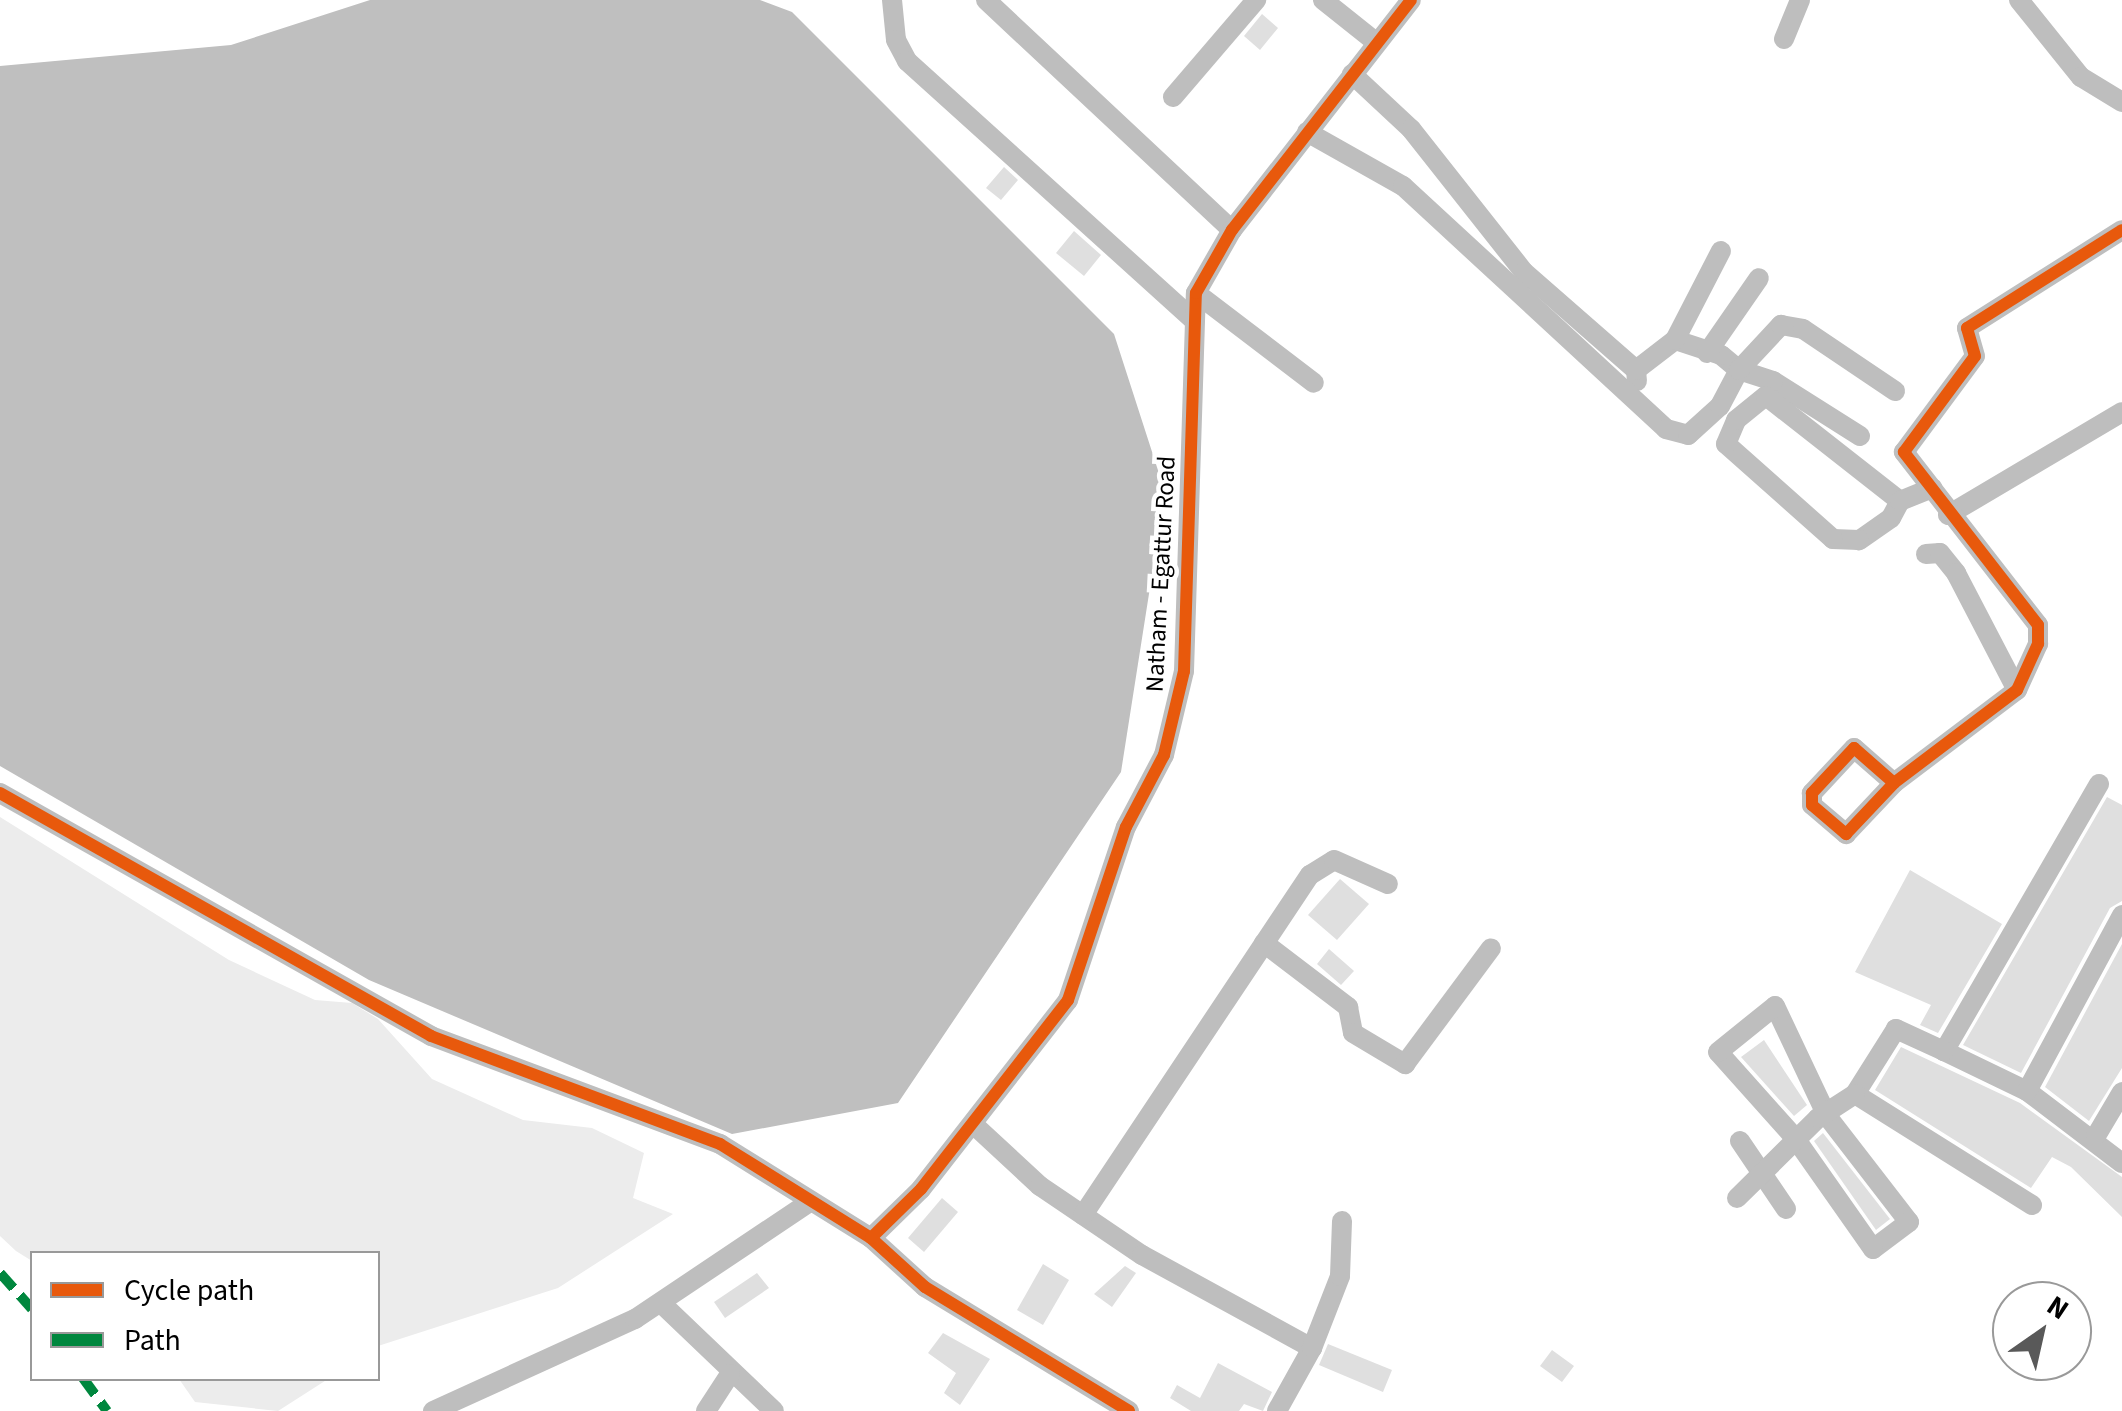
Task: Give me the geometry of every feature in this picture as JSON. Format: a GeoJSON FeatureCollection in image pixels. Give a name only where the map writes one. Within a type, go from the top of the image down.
{"type":"FeatureCollection","features":[{"type":"Feature","properties":{"kind":"street"},"geometry":{"type":"LineString","coordinates":[[892,0],[896,40],[907,60],[1191,318]]}},
{"type":"Feature","properties":{"kind":"street"},"geometry":{"type":"LineString","coordinates":[[986,0],[1232,230]]}},
{"type":"Feature","properties":{"kind":"street"},"geometry":{"type":"LineString","coordinates":[[1173,97],[1256,0]]}},
{"type":"Feature","properties":{"kind":"street"},"geometry":{"type":"LineString","coordinates":[[1323,0],[1377,44]]}},
{"type":"Feature","properties":{"kind":"street","name":"Natham - Egattur Road"},"geometry":{"type":"LineString","coordinates":[[871,1238],[973,1124],[1068,1000],[1126,828],[1176,715],[1192,493],[1191,318],[1196,293],[1232,230],[1411,0]]}},
{"type":"Feature","properties":{"kind":"street"},"geometry":{"type":"LineString","coordinates":[[1784,39],[1800,0]]}},
{"type":"Feature","properties":{"kind":"street"},"geometry":{"type":"LineString","coordinates":[[2019,0],[2044,24]]}},
{"type":"Feature","properties":{"kind":"street"},"geometry":{"type":"LineString","coordinates":[[2033,0],[2044,24],[2081,77],[2122,102]]}},
{"type":"Feature","properties":{"kind":"street"},"geometry":{"type":"LineString","coordinates":[[1352,74],[1411,129],[1524,272],[1636,370],[1639,406]]}},
{"type":"Feature","properties":{"kind":"street"},"geometry":{"type":"LineString","coordinates":[[1307,132],[1402,186],[1666,429],[1688,435],[1720,406],[1738,370],[1782,325],[1803,329],[1895,390]]}},
{"type":"Feature","properties":{"kind":"street"},"geometry":{"type":"LineString","coordinates":[[1894,783],[2017,690],[2032,669],[2038,625],[1948,515],[1933,488],[1904,452],[1975,356],[1967,328],[2122,230]]}},
{"type":"Feature","properties":{"kind":"street"},"geometry":{"type":"LineString","coordinates":[[1636,370],[1675,340],[1721,251]]}},
{"type":"Feature","properties":{"kind":"street"},"geometry":{"type":"LineString","coordinates":[[1707,353],[1760,278]]}},
{"type":"Feature","properties":{"kind":"street"},"geometry":{"type":"LineString","coordinates":[[1196,293],[1314,383]]}},
{"type":"Feature","properties":{"kind":"street"},"geometry":{"type":"LineString","coordinates":[[1675,340],[1738,370],[1774,381],[1860,436]]}},
{"type":"Feature","properties":{"kind":"street"},"geometry":{"type":"LineString","coordinates":[[1900,500],[1766,396],[1736,420],[1726,444],[1833,538],[1859,540],[1891,518],[1900,500],[1933,488]]}},
{"type":"Feature","properties":{"kind":"street"},"geometry":{"type":"LineString","coordinates":[[1948,515],[2122,412]]}},
{"type":"Feature","properties":{"kind":"street"},"geometry":{"type":"LineString","coordinates":[[1926,554],[1940,554],[1956,573],[2017,690]]}},
{"type":"Feature","properties":{"kind":"street"},"geometry":{"type":"LineString","coordinates":[[1944,1051],[2099,784]]}},
{"type":"Feature","properties":{"kind":"street"},"geometry":{"type":"LineString","coordinates":[[0,793],[431,1036],[720,1144],[808,1203],[871,1238],[925,1287],[1122,1409]]}},
{"type":"Feature","properties":{"kind":"street"},"geometry":{"type":"LineString","coordinates":[[1084,1215],[1264,943],[1324,863],[1361,867],[1388,884]]}},
{"type":"Feature","properties":{"kind":"street"},"geometry":{"type":"LineString","coordinates":[[2027,1091],[2122,915]]}},
{"type":"Feature","properties":{"kind":"street"},"geometry":{"type":"LineString","coordinates":[[1264,943],[1348,1008],[1353,1033],[1405,1064],[1491,948]]}},
{"type":"Feature","properties":{"kind":"street"},"geometry":{"type":"LineString","coordinates":[[1775,1006],[1827,1116],[1909,1222],[1872,1249],[1795,1138],[1718,1052],[1775,1006]]}},
{"type":"Feature","properties":{"kind":"street"},"geometry":{"type":"LineString","coordinates":[[1737,1198],[1795,1138],[1854,1094],[1896,1030],[2027,1091],[2096,1136],[2122,1163]]}},
{"type":"Feature","properties":{"kind":"street"},"geometry":{"type":"LineString","coordinates":[[2096,1136],[2122,1092]]}},
{"type":"Feature","properties":{"kind":"street"},"geometry":{"type":"LineString","coordinates":[[1854,1094],[2032,1204]]}},
{"type":"Feature","properties":{"kind":"street"},"geometry":{"type":"LineString","coordinates":[[973,1124],[1084,1215],[1312,1348]]}},
{"type":"Feature","properties":{"kind":"street"},"geometry":{"type":"LineString","coordinates":[[1740,1141],[1786,1209]]}},
{"type":"Feature","properties":{"kind":"street"},"geometry":{"type":"LineString","coordinates":[[433,1411],[661,1303],[808,1203]]}},
{"type":"Feature","properties":{"kind":"street"},"geometry":{"type":"LineString","coordinates":[[1277,1411],[1312,1348],[1340,1276],[1342,1221]]}},
{"type":"Feature","properties":{"kind":"street"},"geometry":{"type":"LineString","coordinates":[[661,1303],[730,1374],[774,1411]]}},
{"type":"Feature","properties":{"kind":"street"},"geometry":{"type":"LineString","coordinates":[[706,1411],[730,1374]]}},
{"type":"Feature","properties":{"kind":"shaded area"},"geometry":{"type":"Polygon","coordinates":[[[370,0],[760,0],[792,12],[1114,334],[1165,492],[1121,772],[898,1103],[732,1134],[369,980],[0,766],[0,66],[231,45],[370,0]]]}},
{"type":"Feature","properties":{"kind":"shaded area"},"geometry":{"type":"Polygon","coordinates":[[[0,817],[229,960],[315,1000],[352,1003],[378,1019],[432,1079],[523,1120],[592,1128],[644,1153],[633,1198],[673,1214],[558,1288],[380,1345],[380,1251],[30,1251],[30,1260],[0,1236],[0,817]]]}},
{"type":"Feature","properties":{"kind":"shaded area"},"geometry":{"type":"Polygon","coordinates":[[[180,1381],[325,1381],[278,1411],[195,1402],[180,1381]]]}},
{"type":"Feature","properties":{"kind":"building"},"geometry":{"type":"Polygon","coordinates":[[[1262,14],[1278,28],[1260,50],[1244,36],[1262,14]]]}},
{"type":"Feature","properties":{"kind":"building"},"geometry":{"type":"Polygon","coordinates":[[[1004,167],[1018,180],[1001,200],[986,188],[1004,167]]]}},
{"type":"Feature","properties":{"kind":"building"},"geometry":{"type":"Polygon","coordinates":[[[1074,231],[1101,255],[1084,276],[1056,253],[1074,231]]]}},
{"type":"Feature","properties":{"kind":"building"},"geometry":{"type":"Polygon","coordinates":[[[2107,797],[2122,805],[2122,901],[2110,908],[2021,1073],[1963,1045],[2107,797]]]}},
{"type":"Feature","properties":{"kind":"building"},"geometry":{"type":"Polygon","coordinates":[[[1910,870],[2002,924],[1938,1033],[1920,1025],[1931,1005],[1855,972],[1910,870]]]}},
{"type":"Feature","properties":{"kind":"building"},"geometry":{"type":"Polygon","coordinates":[[[1340,879],[1369,904],[1337,940],[1308,915],[1340,879]]]}},
{"type":"Feature","properties":{"kind":"building"},"geometry":{"type":"Polygon","coordinates":[[[2122,944],[2122,1068],[2089,1121],[2045,1087],[2122,944]]]}},
{"type":"Feature","properties":{"kind":"building"},"geometry":{"type":"Polygon","coordinates":[[[1329,949],[1354,971],[1341,985],[1317,964],[1329,949]]]}},
{"type":"Feature","properties":{"kind":"building"},"geometry":{"type":"Polygon","coordinates":[[[1764,1040],[1807,1105],[1794,1116],[1741,1057],[1764,1040]]]}},
{"type":"Feature","properties":{"kind":"building"},"geometry":{"type":"Polygon","coordinates":[[[1901,1047],[2020,1103],[2122,1177],[2122,1217],[2071,1167],[2052,1157],[2031,1188],[1875,1090],[1901,1047]]]}},
{"type":"Feature","properties":{"kind":"building"},"geometry":{"type":"Polygon","coordinates":[[[1823,1133],[1890,1219],[1876,1230],[1814,1141],[1823,1133]]]}},
{"type":"Feature","properties":{"kind":"building"},"geometry":{"type":"Polygon","coordinates":[[[942,1198],[958,1212],[924,1252],[908,1238],[942,1198]]]}},
{"type":"Feature","properties":{"kind":"building"},"geometry":{"type":"Polygon","coordinates":[[[1043,1264],[1069,1280],[1043,1325],[1017,1310],[1043,1264]]]}},
{"type":"Feature","properties":{"kind":"building"},"geometry":{"type":"Polygon","coordinates":[[[1125,1266],[1136,1273],[1112,1307],[1094,1294],[1125,1266]]]}},
{"type":"Feature","properties":{"kind":"building"},"geometry":{"type":"Polygon","coordinates":[[[757,1273],[769,1288],[725,1318],[714,1302],[757,1273]]]}},
{"type":"Feature","properties":{"kind":"building"},"geometry":{"type":"Polygon","coordinates":[[[943,1333],[990,1359],[960,1405],[944,1393],[956,1373],[928,1353],[943,1333]]]}},
{"type":"Feature","properties":{"kind":"building"},"geometry":{"type":"Polygon","coordinates":[[[1328,1344],[1392,1370],[1383,1392],[1319,1365],[1328,1344]]]}},
{"type":"Feature","properties":{"kind":"building"},"geometry":{"type":"Polygon","coordinates":[[[1552,1350],[1574,1366],[1562,1382],[1540,1366],[1552,1350]]]}},
{"type":"Feature","properties":{"kind":"building"},"geometry":{"type":"Polygon","coordinates":[[[1218,1363],[1272,1392],[1263,1411],[1244,1404],[1239,1411],[1191,1411],[1170,1398],[1177,1385],[1200,1398],[1218,1363]]]}},
{"type":"Feature","properties":{"kind":"marked path"},"geometry":{"type":"LineString","coordinates":[[0,1273],[30,1307]]}},
{"type":"Feature","properties":{"kind":"marked path"},"geometry":{"type":"LineString","coordinates":[[85,1381],[107,1411]]}},
{"type":"Feature","properties":{"kind":"cycle path"},"geometry":{"type":"LineString","coordinates":[[1129,1411],[925,1287],[871,1238],[921,1189],[1068,1000],[1126,827],[1164,755],[1184,671],[1196,293],[1232,230],[1411,0]]}},
{"type":"Feature","properties":{"kind":"cycle path"},"geometry":{"type":"LineString","coordinates":[[1894,783],[1854,748],[1812,793],[1812,805],[1846,834],[1894,783],[2017,690],[2038,644],[2038,625],[1904,452],[1975,356],[1967,328],[2122,230]]}},
{"type":"Feature","properties":{"kind":"cycle path"},"geometry":{"type":"LineString","coordinates":[[0,793],[431,1036],[720,1144],[871,1238]]}}]}
